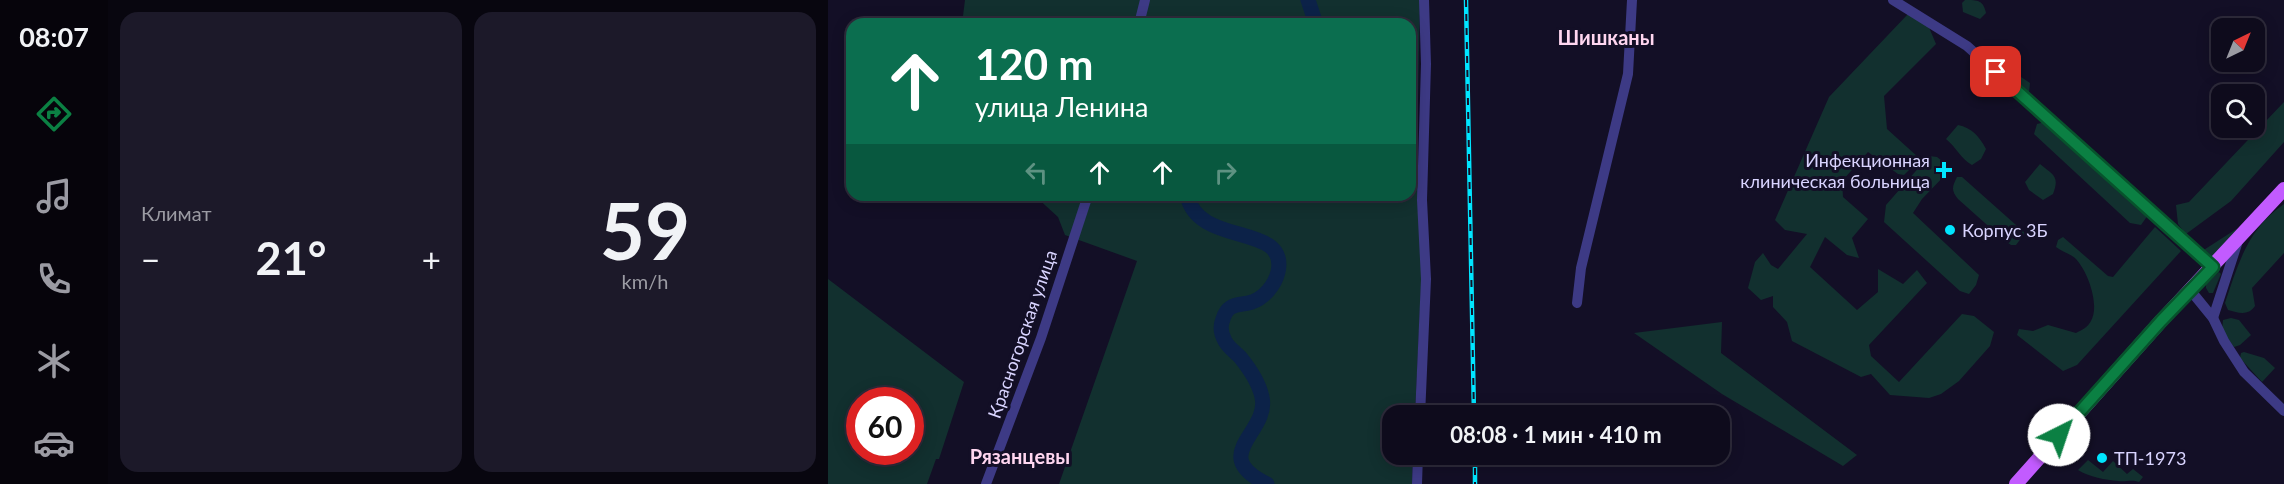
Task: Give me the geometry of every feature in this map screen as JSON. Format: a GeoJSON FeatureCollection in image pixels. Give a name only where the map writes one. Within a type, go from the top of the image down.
{"type":"FeatureCollection","features":[{"type":"Feature","properties":{"kind":"main road"},"geometry":{"type":"LineString","coordinates":[[2016,484],[2161,321],[2284,189]]}},
{"type":"Feature","properties":{"kind":"street"},"geometry":{"type":"LineString","coordinates":[[1140,18],[1145,0]]}},
{"type":"Feature","properties":{"kind":"street"},"geometry":{"type":"LineString","coordinates":[[1420,405],[1426,279],[1422,200],[1426,64],[1424,0]]}},
{"type":"Feature","properties":{"kind":"street"},"geometry":{"type":"LineString","coordinates":[[1577,303],[1581,268],[1628,74],[1632,0]]}},
{"type":"Feature","properties":{"kind":"street"},"geometry":{"type":"LineString","coordinates":[[1893,0],[1967,46],[2213,267]]}},
{"type":"Feature","properties":{"kind":"street","name":"Красногорская улица"},"geometry":{"type":"LineString","coordinates":[[986,484],[1041,338],[1086,201]]}},
{"type":"Feature","properties":{"kind":"street"},"geometry":{"type":"LineString","coordinates":[[2214,318],[2238,240]]}},
{"type":"Feature","properties":{"kind":"street"},"geometry":{"type":"LineString","coordinates":[[2191,291],[2214,318],[2224,341],[2244,372],[2284,411]]}},
{"type":"Feature","properties":{"kind":"street"},"geometry":{"type":"LineString","coordinates":[[1417,484],[1418,465]]}},
{"type":"Feature","properties":{"kind":"green space"},"geometry":{"type":"Polygon","coordinates":[[[965,0],[1420,0],[1417,150],[1422,267],[1415,405],[1382,405],[1382,465],[1413,465],[1412,484],[1059,484],[1137,261],[1065,235],[1058,217],[1041,201],[1416,201],[1416,18],[963,18],[965,0]]]}},
{"type":"Feature","properties":{"kind":"green space"},"geometry":{"type":"Polygon","coordinates":[[[1965,0],[1979,2],[1986,13],[1980,19],[1963,12],[1962,3],[1965,0]]]}},
{"type":"Feature","properties":{"kind":"green space"},"geometry":{"type":"Polygon","coordinates":[[[1908,14],[1928,25],[1936,44],[1884,96],[1887,129],[1918,157],[1904,175],[1898,174],[1868,152],[1842,181],[1843,197],[1868,219],[1852,238],[1859,258],[1847,255],[1825,237],[1810,267],[1857,310],[1878,292],[1878,269],[1903,284],[1917,270],[1927,283],[1869,345],[1871,356],[1899,382],[1962,314],[1974,316],[1994,332],[1990,346],[1959,381],[1941,394],[1929,398],[1890,395],[1871,374],[1861,377],[1792,341],[1787,322],[1773,307],[1773,296],[1761,300],[1748,288],[1755,262],[1763,253],[1771,265],[1778,269],[1807,234],[1785,230],[1775,220],[1829,97],[1908,14]]]}},
{"type":"Feature","properties":{"kind":"green space"},"geometry":{"type":"Polygon","coordinates":[[[2009,69],[2030,83],[2029,93],[2017,87],[2005,74],[2009,69]]]}},
{"type":"Feature","properties":{"kind":"green space"},"geometry":{"type":"Polygon","coordinates":[[[2284,102],[2284,142],[2231,201],[2186,234],[2178,224],[2176,205],[2189,202],[2250,138],[2265,138],[2265,122],[2284,102]]]}},
{"type":"Feature","properties":{"kind":"green space"},"geometry":{"type":"Polygon","coordinates":[[[2045,122],[2148,215],[2141,225],[2130,223],[2034,134],[2037,124],[2045,122]]]}},
{"type":"Feature","properties":{"kind":"green space"},"geometry":{"type":"Polygon","coordinates":[[[1958,125],[1975,133],[1986,149],[1981,159],[1972,165],[1946,139],[1958,125]]]}},
{"type":"Feature","properties":{"kind":"green space"},"geometry":{"type":"Polygon","coordinates":[[[1929,156],[1937,157],[1947,165],[1946,174],[1922,199],[1913,213],[1979,275],[1976,285],[1969,294],[1960,291],[1884,222],[1886,205],[1929,156]]]}},
{"type":"Feature","properties":{"kind":"green space"},"geometry":{"type":"Polygon","coordinates":[[[2040,164],[2054,176],[2056,183],[2053,194],[2043,200],[2029,190],[2025,182],[2040,164]]]}},
{"type":"Feature","properties":{"kind":"green space"},"geometry":{"type":"Polygon","coordinates":[[[1957,177],[1962,177],[2025,233],[2016,245],[2011,245],[2004,240],[1958,199],[1953,188],[1957,177]]]}},
{"type":"Feature","properties":{"kind":"green space"},"geometry":{"type":"Polygon","coordinates":[[[2284,204],[2284,253],[2252,288],[2255,306],[2243,313],[2228,310],[2225,303],[2246,248],[2261,224],[2284,204]]]}},
{"type":"Feature","properties":{"kind":"green space"},"geometry":{"type":"Polygon","coordinates":[[[2155,227],[2181,251],[2077,365],[2063,371],[2017,335],[2019,329],[2033,331],[2048,325],[2076,333],[2087,327],[2091,321],[2094,306],[2088,280],[2076,259],[2056,247],[2058,240],[2063,237],[2108,276],[2113,277],[2155,227]]]}},
{"type":"Feature","properties":{"kind":"green space"},"geometry":{"type":"Polygon","coordinates":[[[2238,228],[2209,261],[2199,253],[2238,228]]]}},
{"type":"Feature","properties":{"kind":"green space"},"geometry":{"type":"Polygon","coordinates":[[[2219,272],[2221,274],[2213,293],[2209,293],[2206,283],[2219,272]]]}},
{"type":"Feature","properties":{"kind":"green space"},"geometry":{"type":"Polygon","coordinates":[[[828,279],[964,382],[939,459],[936,459],[927,484],[828,484],[828,279]]]}},
{"type":"Feature","properties":{"kind":"green space"},"geometry":{"type":"Polygon","coordinates":[[[2231,318],[2239,320],[2251,335],[2240,345],[2234,347],[2222,331],[2223,320],[2231,318]]]}},
{"type":"Feature","properties":{"kind":"green space"},"geometry":{"type":"Polygon","coordinates":[[[1722,322],[1721,353],[1857,455],[1843,466],[1722,394],[1634,333],[1722,322]]]}},
{"type":"Feature","properties":{"kind":"green space"},"geometry":{"type":"Polygon","coordinates":[[[2241,353],[2264,358],[2275,368],[2262,382],[2240,358],[2241,353]]]}},
{"type":"Feature","properties":{"kind":"green space"},"geometry":{"type":"Polygon","coordinates":[[[2088,460],[2103,472],[2113,461],[2127,474],[2133,469],[2143,477],[2139,482],[2113,481],[2078,470],[2088,460]]]}},
{"type":"Feature","properties":{"kind":"waterway"},"geometry":{"type":"LineString","coordinates":[[1308,0],[1314,18]]}},
{"type":"Feature","properties":{"kind":"waterway"},"geometry":{"type":"LineString","coordinates":[[1190,201],[1195,211],[1207,222],[1270,246],[1278,257],[1278,272],[1268,290],[1252,302],[1231,307],[1225,314],[1221,327],[1226,343],[1247,366],[1261,392],[1262,410],[1241,453],[1242,463],[1250,473],[1267,484]]}},
{"type":"Feature","properties":{"kind":"railway"},"geometry":{"type":"LineString","coordinates":[[1466,0],[1474,405]]}},
{"type":"Feature","properties":{"kind":"railway"},"geometry":{"type":"LineString","coordinates":[[1475,465],[1475,484]]}},
{"type":"Feature","properties":{"kind":"place","name":"Инфекционная клиническая больница"},"geometry":{"type":"Point","coordinates":[1944,170]}},
{"type":"Feature","properties":{"kind":"place","name":"Корпус 3Б"},"geometry":{"type":"Point","coordinates":[1950,230]}},
{"type":"Feature","properties":{"kind":"place","name":"ТП-1973"},"geometry":{"type":"Point","coordinates":[2102,458]}},
{"type":"Feature","properties":{"kind":"district","name":"Шишканы"},"geometry":{"type":"Point","coordinates":[1606,37]}},
{"type":"Feature","properties":{"kind":"district","name":"Рязанцевы"},"geometry":{"type":"Point","coordinates":[1020,456]}},
{"type":"Feature","properties":{"kind":"route"},"geometry":{"type":"LineString","coordinates":[[1996,72],[2213,267],[2161,321],[2059,435]]}}]}
